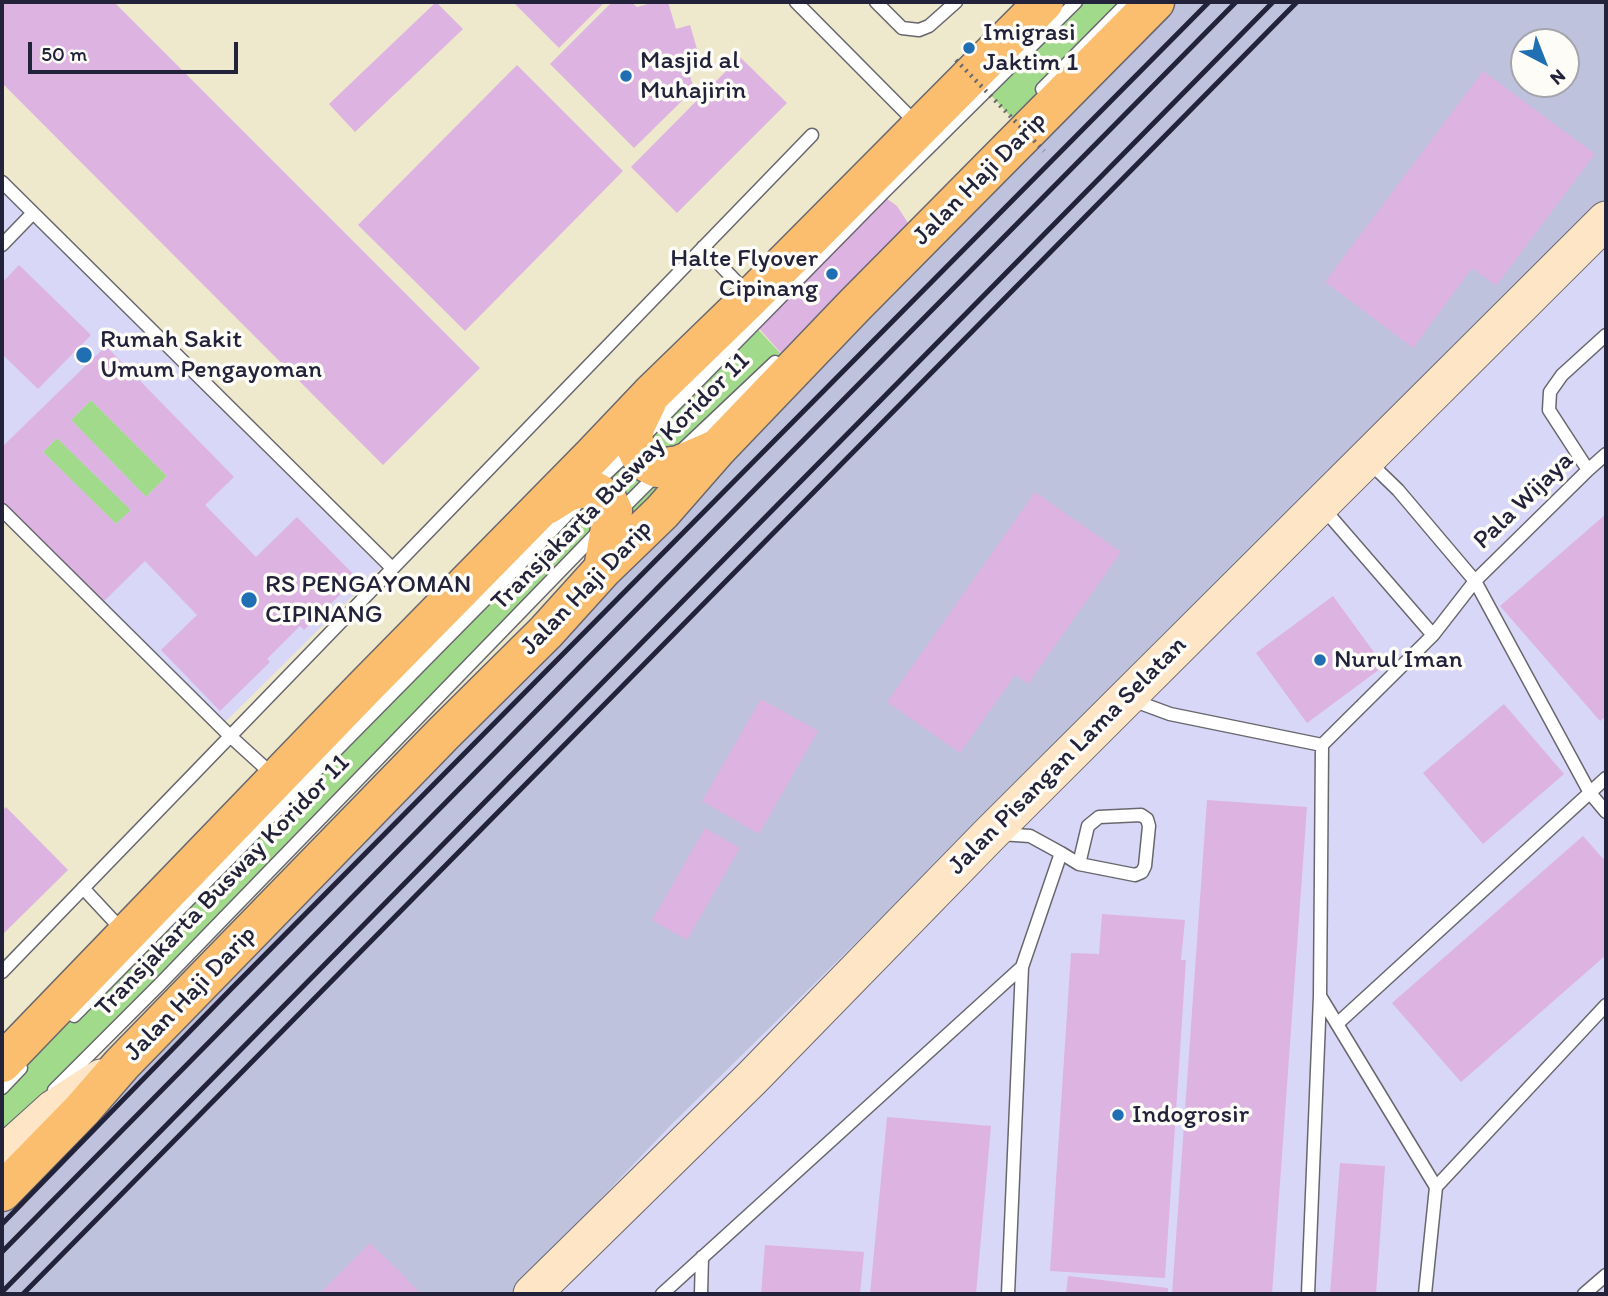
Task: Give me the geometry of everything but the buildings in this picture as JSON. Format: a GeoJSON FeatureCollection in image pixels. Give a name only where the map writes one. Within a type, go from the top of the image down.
{"type":"FeatureCollection","features":[{"type":"Feature","properties":{"kind":"main road","name":"Jalan Haji Darip"},"geometry":{"type":"LineString","coordinates":[[122,1065],[443,734],[546,632],[603,569],[662,512],[718,448],[853,306],[1155,2]]}},
{"type":"Feature","properties":{"kind":"main road"},"geometry":{"type":"LineString","coordinates":[[16,1061],[125,934],[650,395],[920,127],[1030,10]]}},
{"type":"Feature","properties":{"kind":"main road"},"geometry":{"type":"LineString","coordinates":[[650,395],[633,436],[650,456],[679,465],[718,448]]}},
{"type":"Feature","properties":{"kind":"main road"},"geometry":{"type":"LineString","coordinates":[[539,510],[569,491],[579,489],[601,504],[603,569]]}},
{"type":"Feature","properties":{"kind":"main road"},"geometry":{"type":"LineString","coordinates":[[2,1192],[122,1065]]}},
{"type":"Feature","properties":{"kind":"street","name":"Jalan Pisangan Lama Selatan"},"geometry":{"type":"LineString","coordinates":[[532,1294],[752,1078],[990,834],[1606,219]]}},
{"type":"Feature","properties":{"kind":"street","name":"Jalan Haji Darip"},"geometry":{"type":"LineString","coordinates":[[2,1155],[53,1109],[122,1065]]}},
{"type":"Feature","properties":{"kind":"lane"},"geometry":{"type":"LineString","coordinates":[[796,2],[920,127]]}},
{"type":"Feature","properties":{"kind":"lane"},"geometry":{"type":"LineString","coordinates":[[876,2],[902,28],[919,30],[929,26],[957,2]]}},
{"type":"Feature","properties":{"kind":"lane","name":"Transjakarta Busway Koridor 11"},"geometry":{"type":"LineString","coordinates":[[2,1145],[158,986],[601,504],[650,456],[836,240],[1076,2]]}},
{"type":"Feature","properties":{"kind":"lane"},"geometry":{"type":"LineString","coordinates":[[1034,97],[1128,2]]}},
{"type":"Feature","properties":{"kind":"lane"},"geometry":{"type":"LineString","coordinates":[[2,972],[812,135]]}},
{"type":"Feature","properties":{"kind":"lane"},"geometry":{"type":"LineString","coordinates":[[2,182],[392,568]]}},
{"type":"Feature","properties":{"kind":"lane"},"geometry":{"type":"LineString","coordinates":[[2,245],[33,213]]}},
{"type":"Feature","properties":{"kind":"lane"},"geometry":{"type":"LineString","coordinates":[[703,247],[751,297]]}},
{"type":"Feature","properties":{"kind":"lane"},"geometry":{"type":"LineString","coordinates":[[1588,470],[1549,410],[1550,392],[1562,375],[1606,335]]}},
{"type":"Feature","properties":{"kind":"lane","name":"Transjakarta Busway Koridor 11"},"geometry":{"type":"LineString","coordinates":[[60,1030],[522,562],[601,504],[650,456],[782,355]]}},
{"type":"Feature","properties":{"kind":"lane","name":"Pala Wijaya"},"geometry":{"type":"LineString","coordinates":[[1322,745],[1433,635],[1475,582],[1606,454]]}},
{"type":"Feature","properties":{"kind":"lane"},"geometry":{"type":"LineString","coordinates":[[1366,459],[1398,490],[1475,582],[1591,793],[1606,812]]}},
{"type":"Feature","properties":{"kind":"lane"},"geometry":{"type":"LineString","coordinates":[[1320,504],[1433,635]]}},
{"type":"Feature","properties":{"kind":"lane"},"geometry":{"type":"LineString","coordinates":[[2,510],[230,736],[277,779]]}},
{"type":"Feature","properties":{"kind":"lane"},"geometry":{"type":"LineString","coordinates":[[1126,698],[1170,714],[1322,745],[1320,996],[1308,1294]]}},
{"type":"Feature","properties":{"kind":"lane"},"geometry":{"type":"LineString","coordinates":[[1337,1024],[1606,779]]}},
{"type":"Feature","properties":{"kind":"lane"},"geometry":{"type":"LineString","coordinates":[[990,834],[1030,836],[1079,864],[1135,875],[1142,872],[1146,866],[1149,826],[1147,819],[1141,815],[1099,817],[1088,826],[1079,864]]}},
{"type":"Feature","properties":{"kind":"lane"},"geometry":{"type":"LineString","coordinates":[[1008,1294],[1022,967],[1061,852]]}},
{"type":"Feature","properties":{"kind":"lane"},"geometry":{"type":"LineString","coordinates":[[83,888],[125,934]]}},
{"type":"Feature","properties":{"kind":"lane"},"geometry":{"type":"LineString","coordinates":[[662,1294],[1022,967]]}},
{"type":"Feature","properties":{"kind":"lane"},"geometry":{"type":"LineString","coordinates":[[1320,996],[1436,1187]]}},
{"type":"Feature","properties":{"kind":"lane"},"geometry":{"type":"LineString","coordinates":[[1424,1294],[1436,1187],[1606,1005]]}},
{"type":"Feature","properties":{"kind":"lane"},"geometry":{"type":"LineString","coordinates":[[2,1088],[16,1061]]}},
{"type":"Feature","properties":{"kind":"lane"},"geometry":{"type":"LineString","coordinates":[[701,1294],[702,1257]]}},
{"type":"Feature","properties":{"kind":"lane"},"geometry":{"type":"LineString","coordinates":[[1584,1294],[1606,1275]]}},
{"type":"Feature","properties":{"kind":"path"},"geometry":{"type":"LineString","coordinates":[[956,60],[1044,151]]}},
{"type":"Feature","properties":{"kind":"shaded area"},"geometry":{"type":"Polygon","coordinates":[[[1174,2],[1606,2],[1606,204],[671,1125],[510,1294],[2,1294],[2,1192],[1174,2]]]}},
{"type":"Feature","properties":{"kind":"shaded area","name":"Rumah Sakit Umum Pengayoman"},"geometry":{"type":"Polygon","coordinates":[[[2,192],[381,568],[216,731],[2,518],[2,192]]]}},
{"type":"Feature","properties":{"kind":"shaded area"},"geometry":{"type":"Polygon","coordinates":[[[1606,204],[1606,1294],[510,1294],[671,1125],[1606,204]]]}},
{"type":"Feature","properties":{"kind":"green space"},"geometry":{"type":"Polygon","coordinates":[[[1076,2],[1127,2],[1013,119],[987,91],[1076,2]]]}},
{"type":"Feature","properties":{"kind":"green space"},"geometry":{"type":"Polygon","coordinates":[[[753,324],[782,355],[658,512],[611,520],[2,1145],[2,1088],[753,324]]]}},
{"type":"Feature","properties":{"kind":"green space"},"geometry":{"type":"Polygon","coordinates":[[[91,400],[167,476],[146,497],[71,420],[91,400]]]}},
{"type":"Feature","properties":{"kind":"green space"},"geometry":{"type":"Polygon","coordinates":[[[57,438],[131,510],[116,524],[43,452],[57,438]]]}},
{"type":"Feature","properties":{"kind":"railway"},"geometry":{"type":"LineString","coordinates":[[2,1224],[233,987],[1209,2]]}},
{"type":"Feature","properties":{"kind":"railway"},"geometry":{"type":"LineString","coordinates":[[2,1252],[1236,2]]}},
{"type":"Feature","properties":{"kind":"railway"},"geometry":{"type":"LineString","coordinates":[[2,1292],[1273,2]]}},
{"type":"Feature","properties":{"kind":"railway"},"geometry":{"type":"LineString","coordinates":[[23,1294],[1297,2]]}},
{"type":"Feature","properties":{"kind":"place","name":"Imigrasi Jaktim 1"},"geometry":{"type":"Point","coordinates":[969,48]}},
{"type":"Feature","properties":{"kind":"place","name":"Masjid al Muhajirin"},"geometry":{"type":"Point","coordinates":[626,76]}},
{"type":"Feature","properties":{"kind":"place","name":"Halte Flyover Cipinang"},"geometry":{"type":"Point","coordinates":[832,274]}},
{"type":"Feature","properties":{"kind":"place","name":"Rumah Sakit Umum Pengayoman"},"geometry":{"type":"Point","coordinates":[84,355]}},
{"type":"Feature","properties":{"kind":"place","name":"RS PENGAYOMAN CIPINANG"},"geometry":{"type":"Point","coordinates":[249,600]}},
{"type":"Feature","properties":{"kind":"place","name":"Nurul Iman"},"geometry":{"type":"Point","coordinates":[1320,660]}},
{"type":"Feature","properties":{"kind":"place","name":"Indogrosir"},"geometry":{"type":"Point","coordinates":[1118,1115]}}]}
